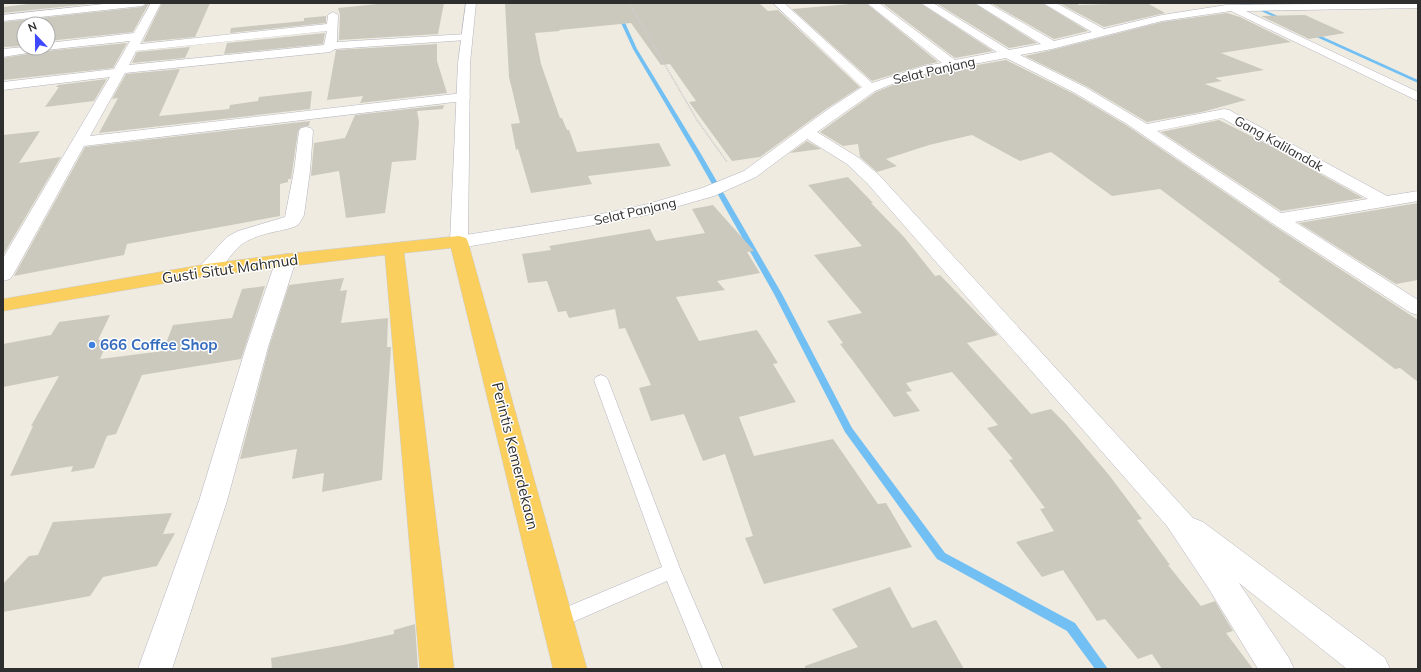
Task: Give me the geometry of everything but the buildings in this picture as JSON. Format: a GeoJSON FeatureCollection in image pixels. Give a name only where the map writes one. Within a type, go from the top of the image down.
{"type":"FeatureCollection","features":[{"type":"Feature","properties":{"kind":"highway","name":"Gusti Situt Mahmud"},"geometry":{"type":"LineString","coordinates":[[3,305],[207,270],[286,260],[394,250],[459,242]]}},
{"type":"Feature","properties":{"kind":"highway","name":"Perintis Kemerdekaan"},"geometry":{"type":"LineString","coordinates":[[459,242],[570,669]]}},
{"type":"Feature","properties":{"kind":"highway"},"geometry":{"type":"LineString","coordinates":[[394,250],[437,669]]}},
{"type":"Feature","properties":{"kind":"street"},"geometry":{"type":"LineString","coordinates":[[3,18],[142,3]]}},
{"type":"Feature","properties":{"kind":"street"},"geometry":{"type":"LineString","coordinates":[[3,275],[156,3]]}},
{"type":"Feature","properties":{"kind":"street"},"geometry":{"type":"LineString","coordinates":[[459,242],[466,37],[471,3]]}},
{"type":"Feature","properties":{"kind":"street"},"geometry":{"type":"LineString","coordinates":[[778,3],[870,88]]}},
{"type":"Feature","properties":{"kind":"street"},"geometry":{"type":"LineString","coordinates":[[872,3],[953,65]]}},
{"type":"Feature","properties":{"kind":"street"},"geometry":{"type":"LineString","coordinates":[[926,3],[1008,54],[1080,90],[1145,129],[1278,219],[1418,308]]}},
{"type":"Feature","properties":{"kind":"street"},"geometry":{"type":"LineString","coordinates":[[980,3],[1052,45]]}},
{"type":"Feature","properties":{"kind":"street"},"geometry":{"type":"LineString","coordinates":[[1048,3],[1103,33]]}},
{"type":"Feature","properties":{"kind":"street","name":"Selat Panjang"},"geometry":{"type":"LineString","coordinates":[[459,242],[601,219],[651,209],[708,192],[751,173],[832,113],[870,88],[904,75],[1052,45],[1162,18],[1225,6],[1262,7],[1359,4],[1418,5]]}},
{"type":"Feature","properties":{"kind":"street"},"geometry":{"type":"LineString","coordinates":[[1225,6],[1418,97]]}},
{"type":"Feature","properties":{"kind":"street"},"geometry":{"type":"LineString","coordinates":[[330,46],[333,15]]}},
{"type":"Feature","properties":{"kind":"street"},"geometry":{"type":"LineString","coordinates":[[56,47],[333,27]]}},
{"type":"Feature","properties":{"kind":"street"},"geometry":{"type":"LineString","coordinates":[[9,89],[119,71],[330,48],[330,46],[466,37]]}},
{"type":"Feature","properties":{"kind":"street"},"geometry":{"type":"LineString","coordinates":[[3,53],[16,51]]}},
{"type":"Feature","properties":{"kind":"street"},"geometry":{"type":"LineString","coordinates":[[79,142],[463,97]]}},
{"type":"Feature","properties":{"kind":"street","name":"Gang Kalilandak"},"geometry":{"type":"LineString","coordinates":[[1145,129],[1224,113],[1384,201]]}},
{"type":"Feature","properties":{"kind":"street"},"geometry":{"type":"LineString","coordinates":[[207,270],[234,241],[245,235],[288,223],[293,220],[296,215],[306,131]]}},
{"type":"Feature","properties":{"kind":"street"},"geometry":{"type":"LineString","coordinates":[[807,132],[853,161],[878,184],[1177,518],[1220,580],[1277,669]]}},
{"type":"Feature","properties":{"kind":"street"},"geometry":{"type":"LineString","coordinates":[[1278,219],[1418,196]]}},
{"type":"Feature","properties":{"kind":"street"},"geometry":{"type":"LineString","coordinates":[[155,669],[213,501],[257,347],[286,260]]}},
{"type":"Feature","properties":{"kind":"street"},"geometry":{"type":"LineString","coordinates":[[1397,295],[1418,291]]}},
{"type":"Feature","properties":{"kind":"street"},"geometry":{"type":"LineString","coordinates":[[1177,518],[1373,669]]}},
{"type":"Feature","properties":{"kind":"lane"},"geometry":{"type":"LineString","coordinates":[[601,380],[672,571],[714,669]]}},
{"type":"Feature","properties":{"kind":"lane"},"geometry":{"type":"LineString","coordinates":[[557,620],[672,571]]}},
{"type":"Feature","properties":{"kind":"path"},"geometry":{"type":"LineString","coordinates":[[628,3],[697,120],[726,161],[751,173]]}},
{"type":"Feature","properties":{"kind":"waterway"},"geometry":{"type":"LineString","coordinates":[[614,3],[635,49],[698,154],[778,294],[848,430],[941,556],[1071,627],[1102,669]]}},
{"type":"Feature","properties":{"kind":"waterway"},"geometry":{"type":"LineString","coordinates":[[1226,3],[1249,4],[1284,20]]}},
{"type":"Feature","properties":{"kind":"waterway"},"geometry":{"type":"LineString","coordinates":[[1311,33],[1418,82]]}},
{"type":"Feature","properties":{"kind":"place","name":"666 Coffee Shop"},"geometry":{"type":"Point","coordinates":[92,345]}}]}
